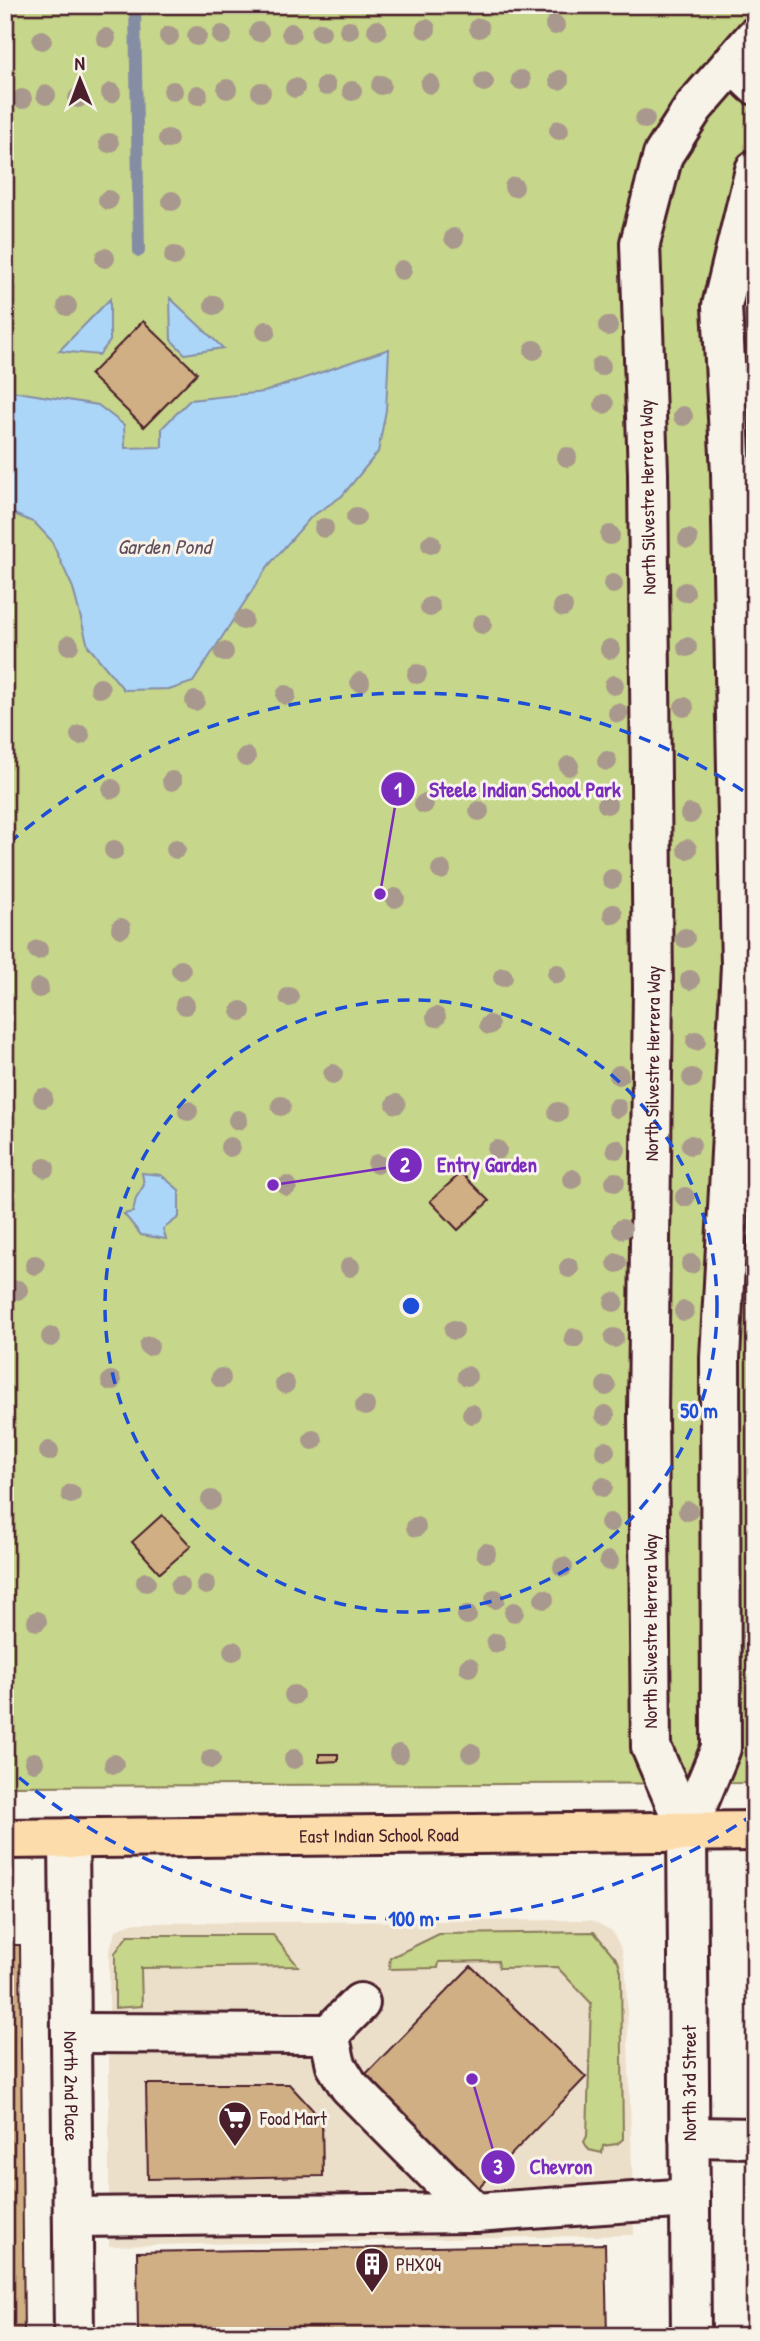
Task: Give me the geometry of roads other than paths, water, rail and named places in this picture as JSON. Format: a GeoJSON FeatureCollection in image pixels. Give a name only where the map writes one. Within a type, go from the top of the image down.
{"type":"FeatureCollection","features":[{"type":"Feature","properties":{"kind":"main road","name":"East Indian School Road"},"geometry":{"type":"LineString","coordinates":[[5,1839],[755,1831]]}},
{"type":"Feature","properties":{"kind":"street","name":"North Silvestre Herrera Way"},"geometry":{"type":"LineString","coordinates":[[687,1830],[651,1747],[648,1412],[653,975],[648,473],[640,243],[663,155],[694,107],[747,62]]}},
{"type":"Feature","properties":{"kind":"street"},"geometry":{"type":"LineString","coordinates":[[687,1830],[721,1748],[720,1358],[741,966],[731,473],[722,306],[755,170]]}},
{"type":"Feature","properties":{"kind":"street","name":"North 3rd Street"},"geometry":{"type":"LineString","coordinates":[[687,1830],[691,2336]]}},
{"type":"Feature","properties":{"kind":"street","name":"North 2nd Place"},"geometry":{"type":"LineString","coordinates":[[69,1838],[74,2336]]}},
{"type":"Feature","properties":{"kind":"street"},"geometry":{"type":"LineString","coordinates":[[71,2033],[329,2034],[360,2003]]}},
{"type":"Feature","properties":{"kind":"street"},"geometry":{"type":"LineString","coordinates":[[329,2034],[336,2065],[349,2086],[475,2213]]}},
{"type":"Feature","properties":{"kind":"street"},"geometry":{"type":"LineString","coordinates":[[689,2137],[755,2138]]}},
{"type":"Feature","properties":{"kind":"street"},"geometry":{"type":"LineString","coordinates":[[73,2217],[475,2213],[690,2198]]}},
{"type":"Feature","properties":{"kind":"water"},"geometry":{"type":"Polygon","coordinates":[[[170,298],[223,348],[185,354],[171,340],[170,298]]]}},
{"type":"Feature","properties":{"kind":"water"},"geometry":{"type":"Polygon","coordinates":[[[110,299],[110,341],[99,355],[59,351],[110,299]]]}},
{"type":"Feature","properties":{"kind":"water","name":"Garden Pond"},"geometry":{"type":"Polygon","coordinates":[[[389,349],[386,410],[378,452],[342,496],[311,517],[268,566],[193,682],[172,689],[124,690],[88,646],[73,588],[51,540],[35,523],[5,510],[5,390],[98,405],[124,425],[125,448],[162,447],[162,428],[190,400],[264,392],[389,349]]]}},
{"type":"Feature","properties":{"kind":"water"},"geometry":{"type":"Polygon","coordinates":[[[142,1173],[161,1175],[179,1190],[179,1217],[163,1229],[166,1239],[141,1235],[124,1214],[133,1212],[136,1198],[144,1185],[142,1173]]]}},
{"type":"Feature","properties":{"kind":"waterway"},"geometry":{"type":"LineString","coordinates":[[135,5],[139,251]]}},
{"type":"Feature","properties":{"kind":"place","name":"Steele Indian School Park"},"geometry":{"type":"Point","coordinates":[380,894]}},
{"type":"Feature","properties":{"kind":"place","name":"Entry Garden"},"geometry":{"type":"Point","coordinates":[273,1185]}},
{"type":"Feature","properties":{"kind":"place","name":"Chevron"},"geometry":{"type":"Point","coordinates":[472,2079]}},
{"type":"Feature","properties":{"kind":"place","name":"Food Mart"},"geometry":{"type":"Point","coordinates":[235,2148]}},
{"type":"Feature","properties":{"kind":"place","name":"PHX04"},"geometry":{"type":"Point","coordinates":[372,2294]}}]}
